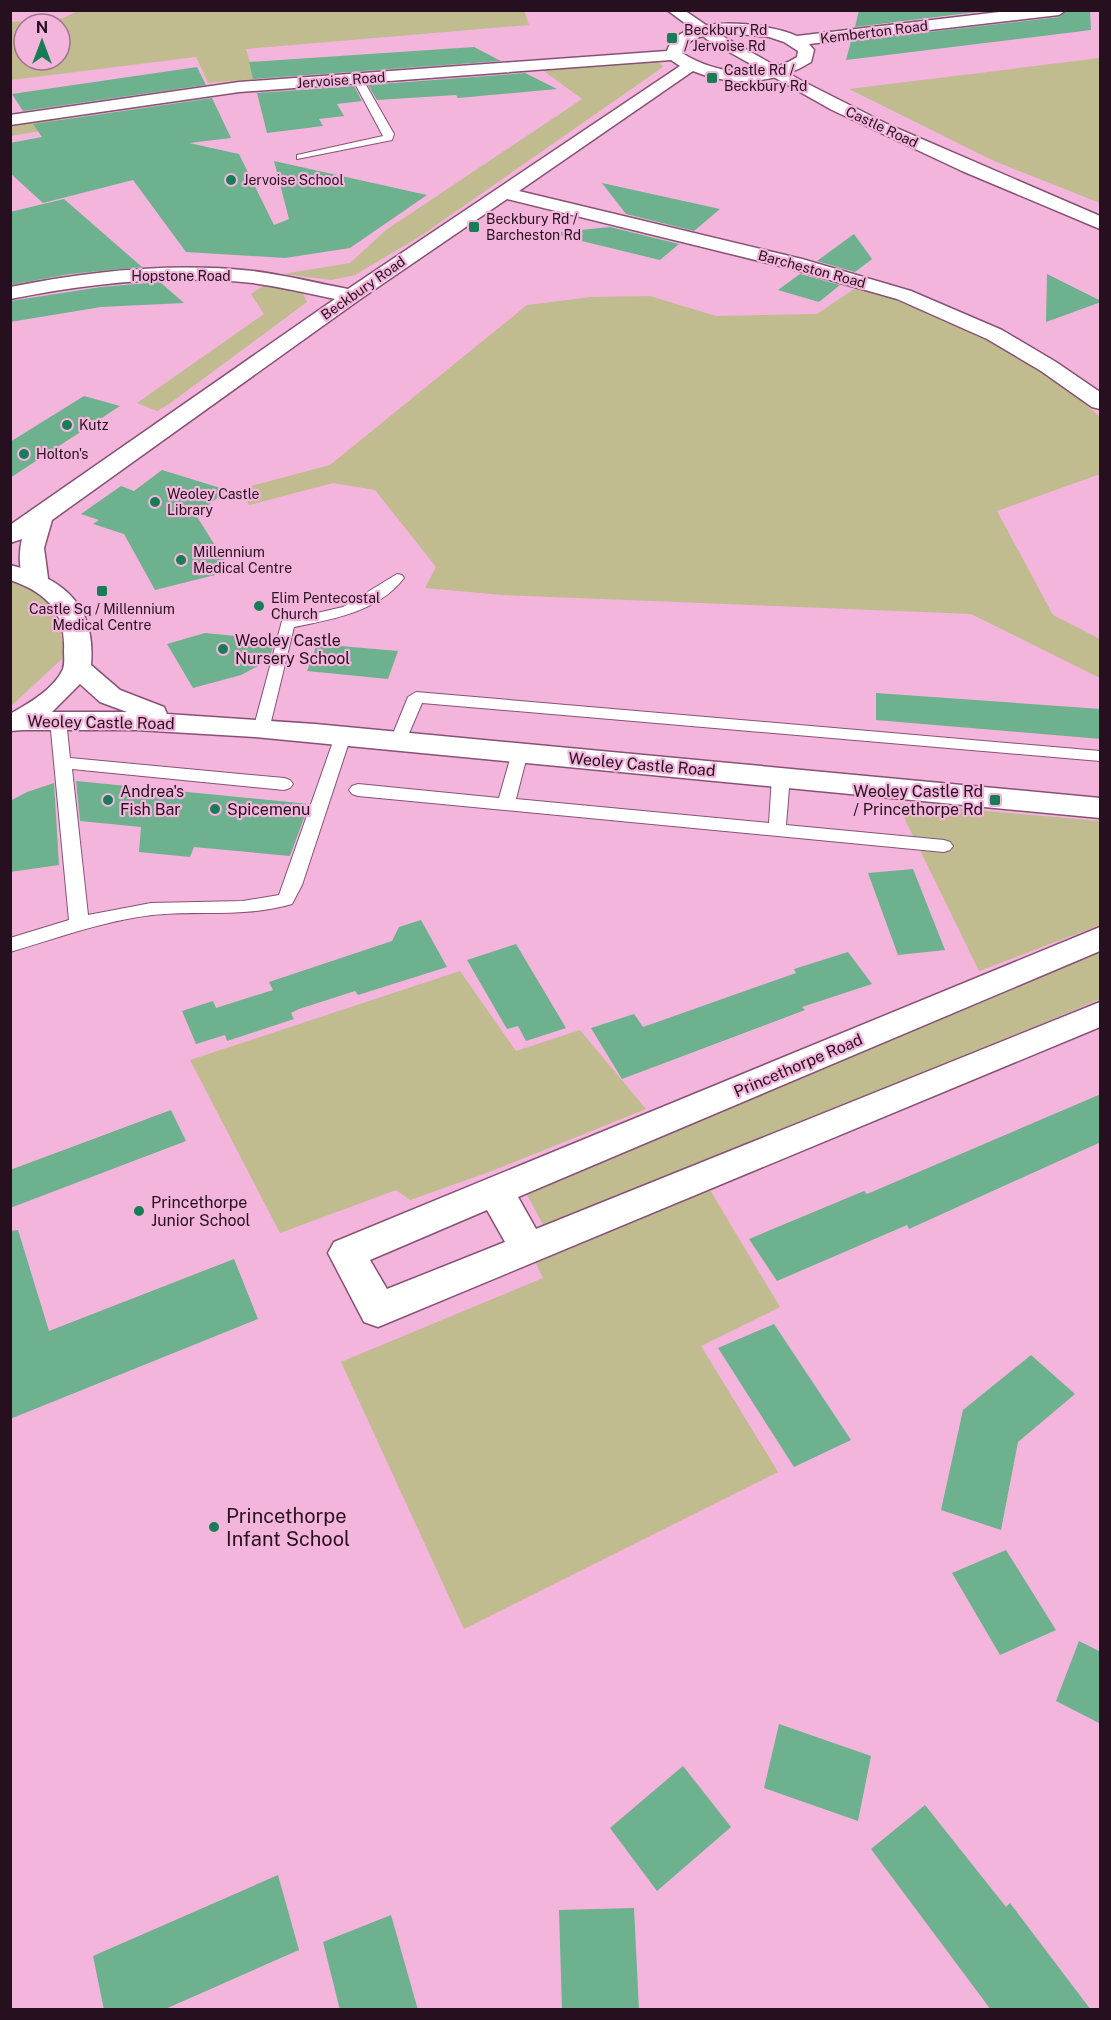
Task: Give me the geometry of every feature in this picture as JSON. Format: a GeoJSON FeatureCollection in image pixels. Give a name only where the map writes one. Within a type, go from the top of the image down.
{"type":"FeatureCollection","features":[{"type":"Feature","properties":{"kind":"street","name":"Castle Road"},"geometry":{"type":"LineString","coordinates":[[674,10],[705,31],[826,100],[983,174],[1101,223]]}},
{"type":"Feature","properties":{"kind":"street","name":"Kemberton Road"},"geometry":{"type":"LineString","coordinates":[[796,41],[1059,10]]}},
{"type":"Feature","properties":{"kind":"street","name":"Beckbury Road"},"geometry":{"type":"LineString","coordinates":[[10,536],[41,518],[502,192],[682,61],[674,49],[682,38],[705,31],[732,28],[773,32],[796,41]]}},
{"type":"Feature","properties":{"kind":"street","name":"Jervoise Road"},"geometry":{"type":"LineString","coordinates":[[10,120],[227,88],[357,78],[682,61],[712,73],[740,75],[775,72],[796,66],[805,58],[806,50],[796,41]]}},
{"type":"Feature","properties":{"kind":"street","name":"Barcheston Road"},"geometry":{"type":"LineString","coordinates":[[502,192],[826,271],[892,291],[957,316],[1010,343],[1101,402]]}},
{"type":"Feature","properties":{"kind":"street","name":"Hopstone Road"},"geometry":{"type":"LineString","coordinates":[[10,293],[62,283],[156,275],[238,276],[352,296]]}},
{"type":"Feature","properties":{"kind":"street"},"geometry":{"type":"LineString","coordinates":[[14,723],[63,689],[77,667],[78,633],[71,611],[57,593],[23,575],[41,518]]}},
{"type":"Feature","properties":{"kind":"street","name":"Weoley Castle Road"},"geometry":{"type":"LineString","coordinates":[[77,667],[110,696],[184,723]]}},
{"type":"Feature","properties":{"kind":"street","name":"Weoley Castle Road"},"geometry":{"type":"LineString","coordinates":[[14,723],[87,719],[184,723],[781,776],[1101,808]]}},
{"type":"Feature","properties":{"kind":"street","name":"Princethorpe Road"},"geometry":{"type":"LineString","coordinates":[[1101,938],[347,1253],[378,1310],[1101,1014]]}},
{"type":"Feature","properties":{"kind":"street"},"geometry":{"type":"LineString","coordinates":[[496,1192],[528,1248]]}},
{"type":"Feature","properties":{"kind":"lane"},"geometry":{"type":"LineString","coordinates":[[301,157],[388,138],[389,134],[357,78]]}},
{"type":"Feature","properties":{"kind":"lane"},"geometry":{"type":"LineString","coordinates":[[261,730],[287,624],[348,611],[380,592],[397,578]]}},
{"type":"Feature","properties":{"kind":"lane"},"geometry":{"type":"LineString","coordinates":[[398,741],[416,697],[1101,756]]}},
{"type":"Feature","properties":{"kind":"lane"},"geometry":{"type":"LineString","coordinates":[[58,720],[79,922]]}},
{"type":"Feature","properties":{"kind":"lane"},"geometry":{"type":"LineString","coordinates":[[10,945],[79,922],[148,910],[174,907],[249,908],[286,899],[343,736]]}},
{"type":"Feature","properties":{"kind":"lane"},"geometry":{"type":"LineString","coordinates":[[506,805],[520,752]]}},
{"type":"Feature","properties":{"kind":"lane"},"geometry":{"type":"LineString","coordinates":[[63,763],[284,784]]}},
{"type":"Feature","properties":{"kind":"lane"},"geometry":{"type":"LineString","coordinates":[[777,830],[781,776]]}},
{"type":"Feature","properties":{"kind":"lane"},"geometry":{"type":"LineString","coordinates":[[358,790],[944,846]]}},
{"type":"Feature","properties":{"kind":"shaded area"},"geometry":{"type":"Polygon","coordinates":[[[524,10],[529,25],[246,49],[255,79],[208,83],[196,57],[11,80],[11,22],[12,72],[72,72],[72,14],[78,11],[524,10]]]}},
{"type":"Feature","properties":{"kind":"shaded area"},"geometry":{"type":"Polygon","coordinates":[[[1100,58],[1100,203],[994,161],[849,89],[1100,58]]]}},
{"type":"Feature","properties":{"kind":"shaded area"},"geometry":{"type":"Polygon","coordinates":[[[651,60],[660,63],[663,67],[422,235],[355,275],[331,280],[283,274],[350,263],[386,230],[582,99],[541,69],[651,60]]]}},
{"type":"Feature","properties":{"kind":"shaded area"},"geometry":{"type":"Polygon","coordinates":[[[58,116],[64,127],[11,136],[11,126],[58,116]]]}},
{"type":"Feature","properties":{"kind":"shaded area"},"geometry":{"type":"Polygon","coordinates":[[[263,286],[302,292],[307,302],[169,404],[157,411],[137,403],[264,314],[251,294],[263,286]]]}},
{"type":"Feature","properties":{"kind":"shaded area"},"geometry":{"type":"Polygon","coordinates":[[[854,289],[885,296],[947,320],[1000,347],[1066,387],[1100,417],[1100,474],[997,511],[1053,615],[1100,639],[1100,678],[971,614],[502,595],[425,588],[436,567],[375,490],[333,483],[249,505],[240,489],[330,465],[527,305],[591,297],[650,296],[716,316],[817,314],[854,289]]]}},
{"type":"Feature","properties":{"kind":"shaded area"},"geometry":{"type":"Polygon","coordinates":[[[11,577],[52,595],[66,655],[11,706],[11,577]]]}},
{"type":"Feature","properties":{"kind":"shaded area"},"geometry":{"type":"Polygon","coordinates":[[[897,803],[1100,821],[1100,925],[979,971],[897,803]]]}},
{"type":"Feature","properties":{"kind":"shaded area"},"geometry":{"type":"Polygon","coordinates":[[[1100,952],[1100,999],[547,1232],[524,1189],[1100,952]]]}},
{"type":"Feature","properties":{"kind":"shaded area"},"geometry":{"type":"Polygon","coordinates":[[[460,971],[516,1051],[580,1030],[646,1109],[489,1172],[410,1200],[396,1190],[280,1233],[190,1060],[460,971]]]}},
{"type":"Feature","properties":{"kind":"shaded area"},"geometry":{"type":"Polygon","coordinates":[[[707,1185],[780,1307],[701,1346],[778,1472],[464,1629],[341,1362],[543,1278],[530,1251],[707,1185]]]}},
{"type":"Feature","properties":{"kind":"building"},"geometry":{"type":"Polygon","coordinates":[[[859,10],[993,10],[855,27],[859,10]]]}},
{"type":"Feature","properties":{"kind":"building"},"geometry":{"type":"Polygon","coordinates":[[[1068,10],[1090,10],[1091,30],[846,60],[851,41],[1059,17],[1068,10]]]}},
{"type":"Feature","properties":{"kind":"building"},"geometry":{"type":"Polygon","coordinates":[[[474,47],[501,61],[253,79],[249,62],[474,47]]]}},
{"type":"Feature","properties":{"kind":"building"},"geometry":{"type":"Polygon","coordinates":[[[197,67],[206,85],[23,111],[12,94],[197,67]]]}},
{"type":"Feature","properties":{"kind":"building"},"geometry":{"type":"Polygon","coordinates":[[[525,73],[557,89],[458,98],[456,95],[377,100],[368,85],[525,73]]]}},
{"type":"Feature","properties":{"kind":"building"},"geometry":{"type":"Polygon","coordinates":[[[354,86],[362,101],[337,104],[344,116],[319,119],[323,126],[267,133],[257,93],[354,86]]]}},
{"type":"Feature","properties":{"kind":"building"},"geometry":{"type":"Polygon","coordinates":[[[212,98],[231,138],[189,143],[239,154],[274,225],[289,219],[274,161],[427,195],[350,248],[285,258],[186,252],[133,180],[43,203],[10,173],[10,143],[42,137],[33,124],[212,98]]]}},
{"type":"Feature","properties":{"kind":"building"},"geometry":{"type":"Polygon","coordinates":[[[602,183],[720,209],[694,231],[626,214],[602,183]]]}},
{"type":"Feature","properties":{"kind":"building"},"geometry":{"type":"Polygon","coordinates":[[[64,199],[142,267],[70,274],[10,285],[10,212],[64,199]]]}},
{"type":"Feature","properties":{"kind":"building"},"geometry":{"type":"Polygon","coordinates":[[[610,227],[679,244],[660,260],[561,236],[561,232],[610,227]]]}},
{"type":"Feature","properties":{"kind":"building"},"geometry":{"type":"Polygon","coordinates":[[[854,234],[872,259],[855,272],[817,261],[854,234]]]}},
{"type":"Feature","properties":{"kind":"building"},"geometry":{"type":"Polygon","coordinates":[[[800,274],[840,285],[819,302],[778,290],[800,274]]]}},
{"type":"Feature","properties":{"kind":"building"},"geometry":{"type":"Polygon","coordinates":[[[1047,274],[1101,301],[1101,302],[1046,322],[1047,274]]]}},
{"type":"Feature","properties":{"kind":"building"},"geometry":{"type":"Polygon","coordinates":[[[160,282],[184,303],[101,307],[10,322],[10,301],[101,287],[160,282]]]}},
{"type":"Feature","properties":{"kind":"building"},"geometry":{"type":"Polygon","coordinates":[[[84,396],[120,406],[10,478],[10,442],[84,396]]]}},
{"type":"Feature","properties":{"kind":"building"},"geometry":{"type":"Polygon","coordinates":[[[162,470],[227,490],[196,515],[231,571],[155,590],[124,534],[93,524],[99,520],[81,514],[121,486],[134,491],[162,470]]]}},
{"type":"Feature","properties":{"kind":"building","name":"Weoley Castle Nursery School"},"geometry":{"type":"Polygon","coordinates":[[[205,633],[275,640],[269,660],[241,675],[193,688],[167,644],[205,633]]]}},
{"type":"Feature","properties":{"kind":"building"},"geometry":{"type":"Polygon","coordinates":[[[317,644],[398,651],[388,679],[307,671],[317,644]]]}},
{"type":"Feature","properties":{"kind":"building"},"geometry":{"type":"Polygon","coordinates":[[[876,693],[1101,709],[1101,739],[876,720],[876,693]]]}},
{"type":"Feature","properties":{"kind":"building"},"geometry":{"type":"Polygon","coordinates":[[[76,781],[309,804],[290,856],[194,847],[190,857],[139,852],[141,827],[80,821],[76,781]]]}},
{"type":"Feature","properties":{"kind":"building"},"geometry":{"type":"Polygon","coordinates":[[[54,783],[59,865],[10,872],[10,801],[27,792],[54,783]]]}},
{"type":"Feature","properties":{"kind":"building"},"geometry":{"type":"Polygon","coordinates":[[[913,869],[945,950],[898,955],[868,873],[913,869]]]}},
{"type":"Feature","properties":{"kind":"building"},"geometry":{"type":"Polygon","coordinates":[[[421,920],[447,967],[358,995],[355,991],[299,1009],[291,1013],[294,1019],[227,1041],[225,1035],[196,1044],[182,1011],[213,1001],[216,1008],[273,990],[269,982],[392,941],[399,927],[421,920]]]}},
{"type":"Feature","properties":{"kind":"building"},"geometry":{"type":"Polygon","coordinates":[[[516,944],[566,1028],[526,1041],[518,1026],[507,1029],[467,960],[516,944]]]}},
{"type":"Feature","properties":{"kind":"building"},"geometry":{"type":"Polygon","coordinates":[[[848,952],[872,984],[802,1007],[805,1010],[622,1079],[591,1028],[634,1014],[643,1027],[796,973],[794,969],[848,952]]]}},
{"type":"Feature","properties":{"kind":"building"},"geometry":{"type":"Polygon","coordinates":[[[1101,1094],[1101,1142],[909,1229],[907,1225],[777,1281],[749,1239],[864,1191],[867,1194],[1101,1094]]]}},
{"type":"Feature","properties":{"kind":"building"},"geometry":{"type":"Polygon","coordinates":[[[171,1110],[186,1141],[10,1208],[10,1170],[171,1110]]]}},
{"type":"Feature","properties":{"kind":"building"},"geometry":{"type":"Polygon","coordinates":[[[18,1230],[49,1331],[234,1259],[258,1319],[10,1419],[10,1231],[18,1230]]]}},
{"type":"Feature","properties":{"kind":"building"},"geometry":{"type":"Polygon","coordinates":[[[774,1324],[851,1440],[794,1467],[718,1348],[774,1324]]]}},
{"type":"Feature","properties":{"kind":"building"},"geometry":{"type":"Polygon","coordinates":[[[1031,1355],[1075,1394],[1018,1442],[1001,1530],[941,1510],[963,1410],[1031,1355]]]}},
{"type":"Feature","properties":{"kind":"building"},"geometry":{"type":"Polygon","coordinates":[[[1006,1550],[1056,1630],[1000,1655],[952,1573],[1006,1550]]]}},
{"type":"Feature","properties":{"kind":"building"},"geometry":{"type":"Polygon","coordinates":[[[1079,1641],[1101,1652],[1101,1724],[1056,1701],[1079,1641]]]}},
{"type":"Feature","properties":{"kind":"building"},"geometry":{"type":"Polygon","coordinates":[[[779,1724],[871,1756],[858,1821],[764,1788],[779,1724]]]}},
{"type":"Feature","properties":{"kind":"building"},"geometry":{"type":"Polygon","coordinates":[[[683,1766],[731,1827],[657,1891],[610,1828],[683,1766]]]}},
{"type":"Feature","properties":{"kind":"building"},"geometry":{"type":"Polygon","coordinates":[[[925,1805],[1006,1907],[1010,1903],[1091,2010],[991,2010],[871,1849],[925,1805]]]}},
{"type":"Feature","properties":{"kind":"building"},"geometry":{"type":"Polygon","coordinates":[[[278,1875],[299,1950],[163,2010],[104,2010],[93,1956],[278,1875]]]}},
{"type":"Feature","properties":{"kind":"building"},"geometry":{"type":"Polygon","coordinates":[[[634,1908],[639,2010],[562,2010],[559,1910],[634,1908]]]}},
{"type":"Feature","properties":{"kind":"building"},"geometry":{"type":"Polygon","coordinates":[[[391,1915],[418,2010],[340,2010],[323,1942],[391,1915]]]}},
{"type":"Feature","properties":{"kind":"place","name":"Beckbury Rd / Jervoise Rd"},"geometry":{"type":"Point","coordinates":[672,38]}},
{"type":"Feature","properties":{"kind":"place","name":"Castle Rd / Beckbury Rd"},"geometry":{"type":"Point","coordinates":[712,78]}},
{"type":"Feature","properties":{"kind":"place","name":"Jervoise School"},"geometry":{"type":"Point","coordinates":[231,180]}},
{"type":"Feature","properties":{"kind":"place","name":"Beckbury Rd / Barcheston Rd"},"geometry":{"type":"Point","coordinates":[474,227]}},
{"type":"Feature","properties":{"kind":"place","name":"Kutz"},"geometry":{"type":"Point","coordinates":[67,425]}},
{"type":"Feature","properties":{"kind":"place","name":"Holton's"},"geometry":{"type":"Point","coordinates":[24,454]}},
{"type":"Feature","properties":{"kind":"place","name":"Weoley Castle Library"},"geometry":{"type":"Point","coordinates":[155,502]}},
{"type":"Feature","properties":{"kind":"place","name":"Millennium Medical Centre"},"geometry":{"type":"Point","coordinates":[181,560]}},
{"type":"Feature","properties":{"kind":"place","name":"Castle Sq / Millennium Medical Centre"},"geometry":{"type":"Point","coordinates":[102,591]}},
{"type":"Feature","properties":{"kind":"place","name":"Elim Pentecostal Church"},"geometry":{"type":"Point","coordinates":[259,606]}},
{"type":"Feature","properties":{"kind":"place","name":"Weoley Castle Nursery School"},"geometry":{"type":"Point","coordinates":[223,649]}},
{"type":"Feature","properties":{"kind":"place","name":"Andrea's Fish Bar"},"geometry":{"type":"Point","coordinates":[108,800]}},
{"type":"Feature","properties":{"kind":"place","name":"Weoley Castle Rd / Princethorpe Rd"},"geometry":{"type":"Point","coordinates":[995,800]}},
{"type":"Feature","properties":{"kind":"place","name":"Spicemenu"},"geometry":{"type":"Point","coordinates":[215,809]}},
{"type":"Feature","properties":{"kind":"place","name":"Princethorpe Junior School"},"geometry":{"type":"Point","coordinates":[139,1211]}},
{"type":"Feature","properties":{"kind":"place","name":"Princethorpe Infant School"},"geometry":{"type":"Point","coordinates":[214,1527]}}]}
